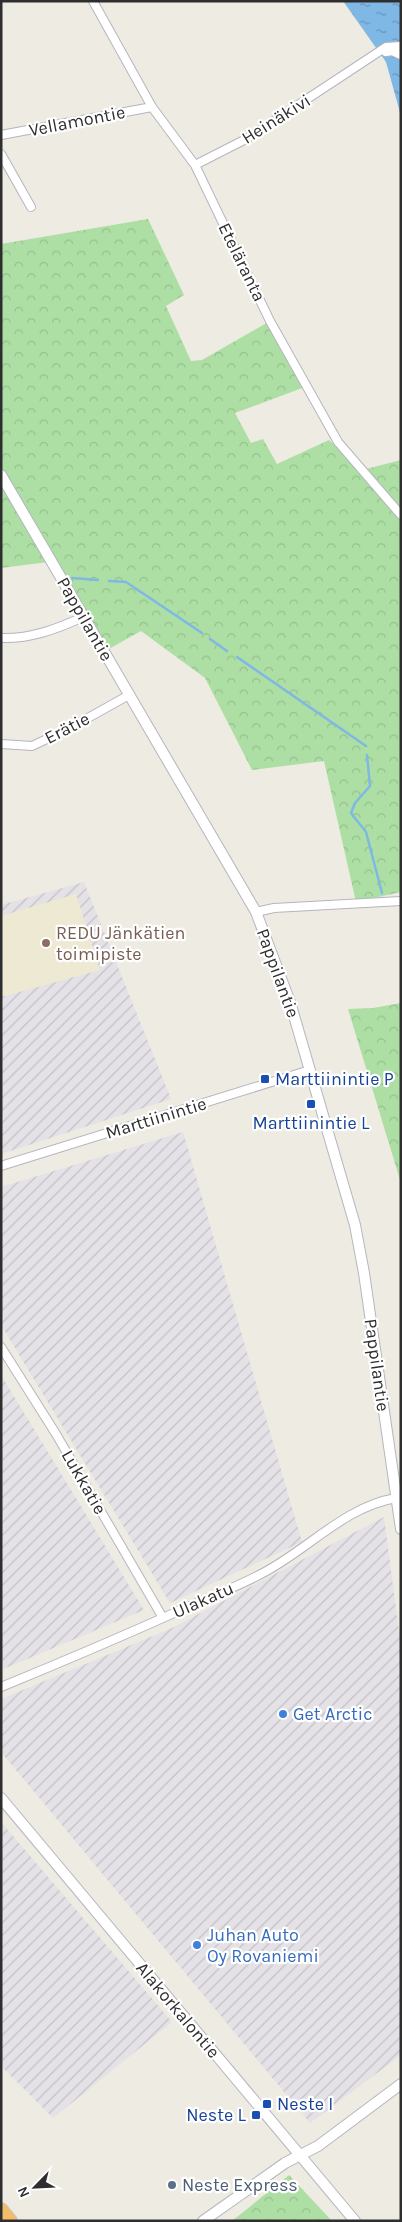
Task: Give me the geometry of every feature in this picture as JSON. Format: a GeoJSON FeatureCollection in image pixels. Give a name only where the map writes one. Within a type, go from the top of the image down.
{"type":"FeatureCollection","features":[{"type":"Feature","properties":{"kind":"highway"},"geometry":{"type":"LineString","coordinates":[[1,2210],[10,2221]]}},
{"type":"Feature","properties":{"kind":"street","name":"Eteläranta"},"geometry":{"type":"LineString","coordinates":[[93,1],[152,106],[196,165],[270,321],[338,442],[401,515]]}},
{"type":"Feature","properties":{"kind":"street","name":"Heinäkivi"},"geometry":{"type":"LineString","coordinates":[[196,165],[248,138],[386,47],[401,46]]}},
{"type":"Feature","properties":{"kind":"street"},"geometry":{"type":"LineString","coordinates":[[379,53],[392,51],[401,54]]}},
{"type":"Feature","properties":{"kind":"street","name":"Vellamontie"},"geometry":{"type":"LineString","coordinates":[[1,135],[152,106]]}},
{"type":"Feature","properties":{"kind":"street"},"geometry":{"type":"LineString","coordinates":[[1,154],[31,208]]}},
{"type":"Feature","properties":{"kind":"street","name":"Pappilantie"},"geometry":{"type":"LineString","coordinates":[[1,475],[256,912],[283,980],[345,1187],[362,1263],[397,1470],[396,1498],[401,1530]]}},
{"type":"Feature","properties":{"kind":"street"},"geometry":{"type":"LineString","coordinates":[[1,638],[19,638],[51,630],[83,617]]}},
{"type":"Feature","properties":{"kind":"street","name":"Erätie"},"geometry":{"type":"LineString","coordinates":[[1,744],[32,746],[70,728],[129,695]]}},
{"type":"Feature","properties":{"kind":"street"},"geometry":{"type":"LineString","coordinates":[[256,912],[274,908],[401,901]]}},
{"type":"Feature","properties":{"kind":"street","name":"Marttiinintie"},"geometry":{"type":"LineString","coordinates":[[1,1166],[310,1070]]}},
{"type":"Feature","properties":{"kind":"street","name":"Lukkatie"},"geometry":{"type":"LineString","coordinates":[[1,1347],[56,1434],[163,1618]]}},
{"type":"Feature","properties":{"kind":"street","name":"Ulakatu"},"geometry":{"type":"LineString","coordinates":[[1,1687],[260,1575],[294,1555],[344,1518],[384,1500],[396,1498]]}},
{"type":"Feature","properties":{"kind":"street","name":"Alakorkalontie"},"geometry":{"type":"LineString","coordinates":[[1,1798],[355,2221]]}},
{"type":"Feature","properties":{"kind":"street"},"geometry":{"type":"LineString","coordinates":[[203,2221],[299,2154],[318,2146],[401,2084]]}},
{"type":"Feature","properties":{"kind":"shaded area"},"geometry":{"type":"Polygon","coordinates":[[[84,882],[171,1099],[1,1154],[1,905],[84,882]]]}},
{"type":"Feature","properties":{"kind":"shaded area","name":"REDU Jänkätien toimipiste"},"geometry":{"type":"Polygon","coordinates":[[[76,894],[100,970],[1,997],[1,916],[76,894]]]}},
{"type":"Feature","properties":{"kind":"shaded area"},"geometry":{"type":"Polygon","coordinates":[[[183,1132],[302,1542],[170,1603],[1,1325],[1,1187],[183,1132]]]}},
{"type":"Feature","properties":{"kind":"shaded area"},"geometry":{"type":"Polygon","coordinates":[[[1,1375],[144,1610],[1,1670],[1,1375]]]}},
{"type":"Feature","properties":{"kind":"shaded area"},"geometry":{"type":"Polygon","coordinates":[[[384,1517],[401,1647],[401,2055],[310,2123],[1,1752],[1,1699],[170,1629],[384,1517]]]}},
{"type":"Feature","properties":{"kind":"shaded area"},"geometry":{"type":"Polygon","coordinates":[[[1,1822],[172,2022],[53,2118],[1,2066],[1,1822]]]}},
{"type":"Feature","properties":{"kind":"green space"},"geometry":{"type":"Polygon","coordinates":[[[148,219],[184,295],[166,306],[191,361],[202,360],[270,321],[305,387],[235,413],[251,443],[263,439],[277,464],[329,440],[362,470],[401,460],[401,892],[356,902],[324,761],[252,770],[205,678],[141,631],[107,650],[56,561],[1,568],[1,244],[148,219]]]}},
{"type":"Feature","properties":{"kind":"green space"},"geometry":{"type":"Polygon","coordinates":[[[401,1003],[401,1183],[348,1009],[373,1008],[401,1003]]]}},
{"type":"Feature","properties":{"kind":"green space"},"geometry":{"type":"Polygon","coordinates":[[[289,2175],[332,2221],[232,2221],[289,2175]]]}},
{"type":"Feature","properties":{"kind":"water"},"geometry":{"type":"Polygon","coordinates":[[[343,1],[401,1],[401,116],[386,62],[343,1]]]}},
{"type":"Feature","properties":{"kind":"waterway"},"geometry":{"type":"LineString","coordinates":[[72,578],[98,580]]}},
{"type":"Feature","properties":{"kind":"waterway"},"geometry":{"type":"LineString","coordinates":[[109,581],[126,582],[202,633]]}},
{"type":"Feature","properties":{"kind":"waterway"},"geometry":{"type":"LineString","coordinates":[[210,639],[227,651]]}},
{"type":"Feature","properties":{"kind":"waterway"},"geometry":{"type":"LineString","coordinates":[[237,657],[366,746]]}},
{"type":"Feature","properties":{"kind":"waterway"},"geometry":{"type":"LineString","coordinates":[[367,755],[370,786],[355,803],[351,813],[366,832],[382,893]]}},
{"type":"Feature","properties":{"kind":"place","name":"REDU Jänkätien toimipiste"},"geometry":{"type":"Point","coordinates":[46,943]}},
{"type":"Feature","properties":{"kind":"place","name":"Marttiinintie P"},"geometry":{"type":"Point","coordinates":[265,1079]}},
{"type":"Feature","properties":{"kind":"place","name":"Marttiinintie L"},"geometry":{"type":"Point","coordinates":[311,1104]}},
{"type":"Feature","properties":{"kind":"place","name":"Get Arctic"},"geometry":{"type":"Point","coordinates":[283,1714]}},
{"type":"Feature","properties":{"kind":"place","name":"Juhan Auto Oy Rovaniemi"},"geometry":{"type":"Point","coordinates":[197,1945]}},
{"type":"Feature","properties":{"kind":"place","name":"Neste I"},"geometry":{"type":"Point","coordinates":[267,2104]}},
{"type":"Feature","properties":{"kind":"place","name":"Neste L"},"geometry":{"type":"Point","coordinates":[256,2115]}},
{"type":"Feature","properties":{"kind":"place","name":"Neste Express"},"geometry":{"type":"Point","coordinates":[172,2185]}}]}
